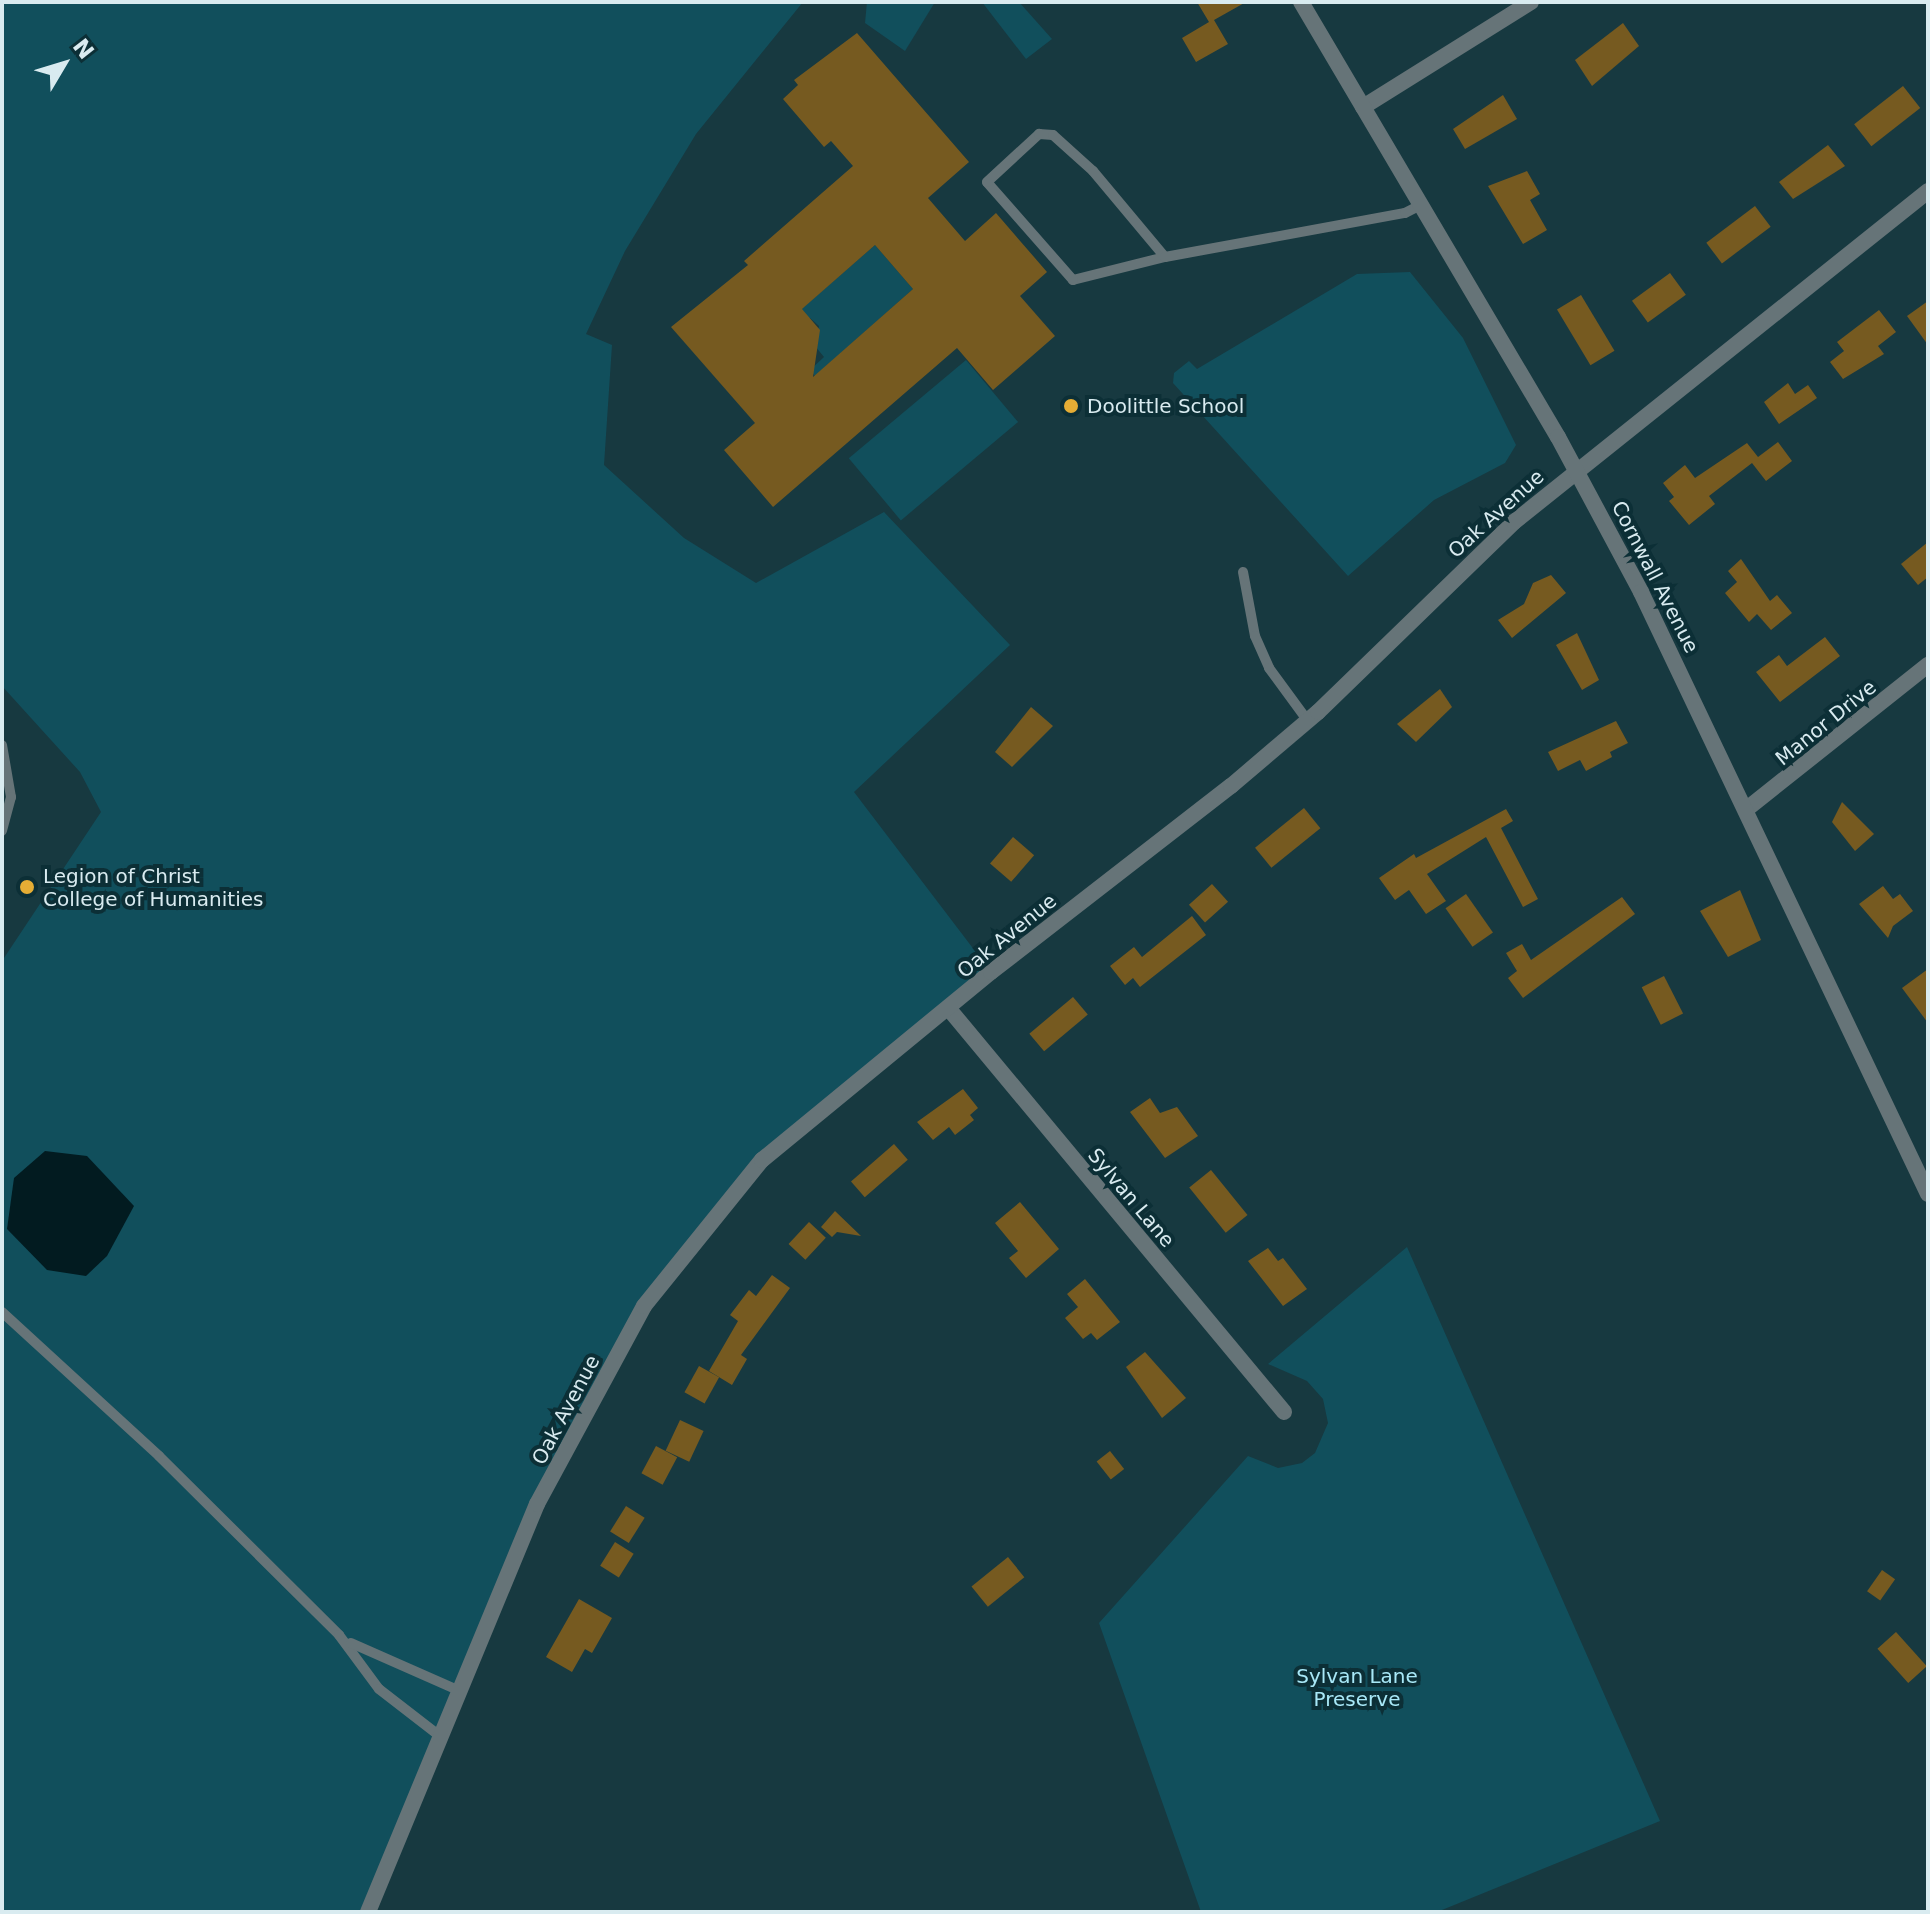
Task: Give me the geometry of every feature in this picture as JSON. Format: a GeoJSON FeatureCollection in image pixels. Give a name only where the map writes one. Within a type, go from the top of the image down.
{"type":"FeatureCollection","features":[{"type":"Feature","properties":{"kind":"street","name":"Cornwall Avenue"},"geometry":{"type":"LineString","coordinates":[[1301,2],[1576,471],[1748,808],[1928,1194]]}},
{"type":"Feature","properties":{"kind":"street"},"geometry":{"type":"LineString","coordinates":[[1363,107],[1531,2]]}},
{"type":"Feature","properties":{"kind":"street","name":"Oak Avenue"},"geometry":{"type":"LineString","coordinates":[[368,1912],[537,1504],[644,1306],[762,1160],[1308,721],[1469,563],[1576,471],[1928,191]]}},
{"type":"Feature","properties":{"kind":"street","name":"Manor Drive"},"geometry":{"type":"LineString","coordinates":[[1748,808],[1928,665]]}},
{"type":"Feature","properties":{"kind":"street","name":"Sylvan Lane"},"geometry":{"type":"LineString","coordinates":[[949,1009],[1284,1412]]}},
{"type":"Feature","properties":{"kind":"lane"},"geometry":{"type":"LineString","coordinates":[[1165,257],[1093,171],[1053,135],[1039,134],[987,182],[1073,280],[1165,257],[1405,213],[1421,205]]}},
{"type":"Feature","properties":{"kind":"lane"},"geometry":{"type":"LineString","coordinates":[[1243,572],[1255,636],[1269,668],[1308,721]]}},
{"type":"Feature","properties":{"kind":"lane"},"geometry":{"type":"LineString","coordinates":[[2,745],[11,797],[2,831]]}},
{"type":"Feature","properties":{"kind":"lane"},"geometry":{"type":"LineString","coordinates":[[2,1312],[159,1456],[339,1635],[379,1689],[441,1737]]}},
{"type":"Feature","properties":{"kind":"lane"},"geometry":{"type":"LineString","coordinates":[[339,1635],[370,1655],[402,1661],[460,1691]]}},
{"type":"Feature","properties":{"kind":"green space"},"geometry":{"type":"Polygon","coordinates":[[[2,2],[803,2],[696,134],[625,251],[586,334],[612,345],[604,465],[684,538],[756,583],[884,512],[1010,645],[854,792],[991,972],[762,1160],[644,1306],[537,1504],[368,1912],[2,1912],[2,961],[101,812],[80,772],[2,686],[2,2]]]}},
{"type":"Feature","properties":{"kind":"green space"},"geometry":{"type":"Polygon","coordinates":[[[867,2],[935,2],[905,51],[865,23],[867,2]]]}},
{"type":"Feature","properties":{"kind":"green space"},"geometry":{"type":"Polygon","coordinates":[[[982,2],[1019,2],[1052,39],[1026,59],[982,2]]]}},
{"type":"Feature","properties":{"kind":"green space"},"geometry":{"type":"Polygon","coordinates":[[[875,245],[913,289],[815,376],[810,370],[824,357],[815,346],[819,326],[810,318],[791,318],[875,245]]]}},
{"type":"Feature","properties":{"kind":"green space"},"geometry":{"type":"Polygon","coordinates":[[[1410,272],[1463,338],[1516,445],[1505,463],[1434,500],[1348,576],[1173,383],[1174,373],[1189,361],[1197,369],[1357,274],[1410,272]]]}},
{"type":"Feature","properties":{"kind":"green space"},"geometry":{"type":"Polygon","coordinates":[[[966,360],[1018,422],[901,520],[849,458],[966,360]]]}},
{"type":"Feature","properties":{"kind":"green space","name":"Sylvan Lane Preserve"},"geometry":{"type":"Polygon","coordinates":[[[1407,1247],[1660,1821],[1437,1912],[1201,1912],[1099,1623],[1248,1456],[1278,1468],[1302,1463],[1315,1453],[1328,1423],[1323,1399],[1307,1381],[1268,1364],[1407,1247]]]}},
{"type":"Feature","properties":{"kind":"shaded area"},"geometry":{"type":"Polygon","coordinates":[[[45,1151],[87,1156],[134,1206],[107,1256],[86,1276],[47,1270],[7,1229],[14,1178],[45,1151]]]}},
{"type":"Feature","properties":{"kind":"building"},"geometry":{"type":"Polygon","coordinates":[[[1197,2],[1246,2],[1214,20],[1228,44],[1196,62],[1182,38],[1209,22],[1197,2]]]}},
{"type":"Feature","properties":{"kind":"building"},"geometry":{"type":"Polygon","coordinates":[[[1623,23],[1639,46],[1592,86],[1575,60],[1623,23]]]}},
{"type":"Feature","properties":{"kind":"building"},"geometry":{"type":"Polygon","coordinates":[[[857,33],[969,162],[928,198],[965,241],[996,213],[1047,272],[1020,296],[1055,336],[993,390],[957,348],[773,507],[724,450],[755,423],[671,327],[748,265],[744,261],[853,166],[831,141],[824,147],[783,99],[798,85],[794,80],[857,33]],[[875,245],[802,309],[820,330],[813,377],[913,289],[875,245]]]}},
{"type":"Feature","properties":{"kind":"building"},"geometry":{"type":"Polygon","coordinates":[[[1903,86],[1920,108],[1871,146],[1854,124],[1903,86]]]}},
{"type":"Feature","properties":{"kind":"building"},"geometry":{"type":"Polygon","coordinates":[[[1503,95],[1517,119],[1465,149],[1453,129],[1503,95]]]}},
{"type":"Feature","properties":{"kind":"building"},"geometry":{"type":"Polygon","coordinates":[[[1828,145],[1845,166],[1793,199],[1779,182],[1828,145]]]}},
{"type":"Feature","properties":{"kind":"building"},"geometry":{"type":"Polygon","coordinates":[[[1527,171],[1540,194],[1530,200],[1547,230],[1523,244],[1488,186],[1527,171]]]}},
{"type":"Feature","properties":{"kind":"building"},"geometry":{"type":"Polygon","coordinates":[[[1755,206],[1771,227],[1722,263],[1706,243],[1755,206]]]}},
{"type":"Feature","properties":{"kind":"building"},"geometry":{"type":"Polygon","coordinates":[[[1670,273],[1686,295],[1648,322],[1632,301],[1670,273]]]}},
{"type":"Feature","properties":{"kind":"building"},"geometry":{"type":"Polygon","coordinates":[[[1581,295],[1614,351],[1590,365],[1557,309],[1581,295]]]}},
{"type":"Feature","properties":{"kind":"building"},"geometry":{"type":"Polygon","coordinates":[[[1928,301],[1928,345],[1907,316],[1928,301]]]}},
{"type":"Feature","properties":{"kind":"building"},"geometry":{"type":"Polygon","coordinates":[[[1879,310],[1896,332],[1878,346],[1884,354],[1843,379],[1830,362],[1844,351],[1837,342],[1879,310]]]}},
{"type":"Feature","properties":{"kind":"building"},"geometry":{"type":"Polygon","coordinates":[[[1788,383],[1795,394],[1808,385],[1817,398],[1779,424],[1764,402],[1788,383]]]}},
{"type":"Feature","properties":{"kind":"building"},"geometry":{"type":"Polygon","coordinates":[[[1778,442],[1792,461],[1766,481],[1752,463],[1709,496],[1715,504],[1689,525],[1669,501],[1674,497],[1663,483],[1685,465],[1695,478],[1747,443],[1758,457],[1778,442]]]}},
{"type":"Feature","properties":{"kind":"building"},"geometry":{"type":"Polygon","coordinates":[[[1928,542],[1928,577],[1918,585],[1901,564],[1928,542]]]}},
{"type":"Feature","properties":{"kind":"building"},"geometry":{"type":"Polygon","coordinates":[[[1741,559],[1770,601],[1777,595],[1792,613],[1771,630],[1757,614],[1749,622],[1725,593],[1737,582],[1728,571],[1741,559]]]}},
{"type":"Feature","properties":{"kind":"building"},"geometry":{"type":"Polygon","coordinates":[[[1551,575],[1566,593],[1512,638],[1498,620],[1524,604],[1533,583],[1551,575]]]}},
{"type":"Feature","properties":{"kind":"building"},"geometry":{"type":"Polygon","coordinates":[[[1577,633],[1599,680],[1582,690],[1556,645],[1577,633]]]}},
{"type":"Feature","properties":{"kind":"building"},"geometry":{"type":"Polygon","coordinates":[[[1825,637],[1840,656],[1780,702],[1756,672],[1779,655],[1787,666],[1825,637]]]}},
{"type":"Feature","properties":{"kind":"building"},"geometry":{"type":"Polygon","coordinates":[[[1440,689],[1452,707],[1416,742],[1397,724],[1440,689]]]}},
{"type":"Feature","properties":{"kind":"building"},"geometry":{"type":"Polygon","coordinates":[[[1031,707],[1053,726],[1012,767],[995,752],[1031,707]]]}},
{"type":"Feature","properties":{"kind":"building"},"geometry":{"type":"Polygon","coordinates":[[[1616,721],[1628,743],[1610,752],[1612,757],[1586,771],[1580,760],[1558,771],[1548,752],[1616,721]]]}},
{"type":"Feature","properties":{"kind":"building"},"geometry":{"type":"Polygon","coordinates":[[[1842,802],[1874,834],[1855,851],[1832,822],[1842,802]]]}},
{"type":"Feature","properties":{"kind":"building"},"geometry":{"type":"Polygon","coordinates":[[[1304,808],[1320,828],[1271,868],[1255,848],[1304,808]]]}},
{"type":"Feature","properties":{"kind":"building"},"geometry":{"type":"Polygon","coordinates":[[[1506,809],[1513,821],[1501,828],[1538,899],[1523,907],[1486,837],[1427,874],[1446,901],[1426,914],[1409,890],[1395,900],[1379,878],[1414,854],[1416,858],[1506,809]]]}},
{"type":"Feature","properties":{"kind":"building"},"geometry":{"type":"Polygon","coordinates":[[[1013,837],[1034,855],[1011,882],[990,863],[1013,837]]]}},
{"type":"Feature","properties":{"kind":"building"},"geometry":{"type":"Polygon","coordinates":[[[1212,884],[1228,902],[1205,923],[1189,905],[1212,884]]]}},
{"type":"Feature","properties":{"kind":"building"},"geometry":{"type":"Polygon","coordinates":[[[1883,886],[1893,899],[1900,894],[1913,911],[1893,926],[1888,938],[1859,904],[1883,886]]]}},
{"type":"Feature","properties":{"kind":"building"},"geometry":{"type":"Polygon","coordinates":[[[1740,890],[1761,940],[1728,957],[1700,911],[1740,890]]]}},
{"type":"Feature","properties":{"kind":"building"},"geometry":{"type":"Polygon","coordinates":[[[1466,894],[1493,933],[1472,947],[1446,908],[1466,894]]]}},
{"type":"Feature","properties":{"kind":"building"},"geometry":{"type":"Polygon","coordinates":[[[1622,897],[1635,914],[1523,998],[1508,978],[1517,971],[1506,953],[1522,944],[1531,960],[1622,897]]]}},
{"type":"Feature","properties":{"kind":"building"},"geometry":{"type":"Polygon","coordinates":[[[1192,916],[1206,935],[1140,987],[1133,978],[1125,985],[1110,966],[1134,947],[1142,957],[1192,916]]]}},
{"type":"Feature","properties":{"kind":"building"},"geometry":{"type":"Polygon","coordinates":[[[1928,969],[1928,1023],[1902,988],[1928,969]]]}},
{"type":"Feature","properties":{"kind":"building"},"geometry":{"type":"Polygon","coordinates":[[[1664,976],[1683,1013],[1661,1025],[1642,987],[1664,976]]]}},
{"type":"Feature","properties":{"kind":"building"},"geometry":{"type":"Polygon","coordinates":[[[1073,997],[1088,1015],[1044,1051],[1029,1034],[1073,997]]]}},
{"type":"Feature","properties":{"kind":"building"},"geometry":{"type":"Polygon","coordinates":[[[963,1089],[978,1108],[970,1115],[974,1120],[955,1135],[949,1127],[933,1140],[917,1122],[963,1089]]]}},
{"type":"Feature","properties":{"kind":"building"},"geometry":{"type":"Polygon","coordinates":[[[1150,1098],[1160,1113],[1177,1107],[1198,1136],[1165,1158],[1130,1112],[1150,1098]]]}},
{"type":"Feature","properties":{"kind":"building"},"geometry":{"type":"Polygon","coordinates":[[[894,1144],[908,1160],[865,1197],[851,1181],[894,1144]]]}},
{"type":"Feature","properties":{"kind":"building"},"geometry":{"type":"Polygon","coordinates":[[[1211,1170],[1248,1215],[1226,1233],[1189,1188],[1211,1170]]]}},
{"type":"Feature","properties":{"kind":"building"},"geometry":{"type":"Polygon","coordinates":[[[1020,1202],[1059,1249],[1026,1278],[1009,1258],[1018,1251],[995,1223],[1020,1202]]]}},
{"type":"Feature","properties":{"kind":"building"},"geometry":{"type":"Polygon","coordinates":[[[835,1211],[861,1236],[837,1232],[832,1237],[821,1227],[835,1211]]]}},
{"type":"Feature","properties":{"kind":"building"},"geometry":{"type":"Polygon","coordinates":[[[809,1222],[826,1238],[805,1260],[789,1244],[809,1222]]]}},
{"type":"Feature","properties":{"kind":"building"},"geometry":{"type":"Polygon","coordinates":[[[1268,1248],[1278,1261],[1283,1258],[1307,1289],[1283,1306],[1248,1261],[1268,1248]]]}},
{"type":"Feature","properties":{"kind":"building"},"geometry":{"type":"Polygon","coordinates":[[[772,1275],[790,1288],[741,1355],[747,1359],[732,1385],[709,1371],[738,1321],[730,1315],[749,1290],[756,1296],[772,1275]]]}},
{"type":"Feature","properties":{"kind":"building"},"geometry":{"type":"Polygon","coordinates":[[[1085,1279],[1120,1322],[1097,1340],[1091,1333],[1083,1339],[1065,1318],[1078,1307],[1067,1294],[1085,1279]]]}},
{"type":"Feature","properties":{"kind":"building"},"geometry":{"type":"Polygon","coordinates":[[[1145,1352],[1186,1398],[1162,1418],[1126,1367],[1145,1352]]]}},
{"type":"Feature","properties":{"kind":"building"},"geometry":{"type":"Polygon","coordinates":[[[699,1366],[719,1377],[705,1403],[684,1392],[699,1366]]]}},
{"type":"Feature","properties":{"kind":"building"},"geometry":{"type":"Polygon","coordinates":[[[680,1420],[704,1431],[689,1462],[666,1451],[680,1420]]]}},
{"type":"Feature","properties":{"kind":"building"},"geometry":{"type":"Polygon","coordinates":[[[656,1446],[677,1457],[663,1485],[641,1473],[656,1446]]]}},
{"type":"Feature","properties":{"kind":"building"},"geometry":{"type":"Polygon","coordinates":[[[1110,1451],[1124,1469],[1111,1480],[1097,1461],[1110,1451]]]}},
{"type":"Feature","properties":{"kind":"building"},"geometry":{"type":"Polygon","coordinates":[[[626,1506],[645,1518],[629,1543],[610,1531],[626,1506]]]}},
{"type":"Feature","properties":{"kind":"building"},"geometry":{"type":"Polygon","coordinates":[[[615,1542],[634,1554],[619,1577],[600,1566],[615,1542]]]}},
{"type":"Feature","properties":{"kind":"building"},"geometry":{"type":"Polygon","coordinates":[[[1008,1557],[1024,1577],[988,1607],[971,1587],[1008,1557]]]}},
{"type":"Feature","properties":{"kind":"building"},"geometry":{"type":"Polygon","coordinates":[[[1882,1570],[1895,1579],[1880,1600],[1867,1591],[1882,1570]]]}},
{"type":"Feature","properties":{"kind":"building"},"geometry":{"type":"Polygon","coordinates":[[[579,1599],[612,1618],[592,1653],[585,1649],[572,1672],[546,1657],[579,1599]]]}},
{"type":"Feature","properties":{"kind":"building"},"geometry":{"type":"Polygon","coordinates":[[[1896,1632],[1927,1666],[1908,1683],[1877,1649],[1896,1632]]]}},
{"type":"Feature","properties":{"kind":"place","name":"Doolittle School"},"geometry":{"type":"Point","coordinates":[1071,406]}},
{"type":"Feature","properties":{"kind":"place","name":"Legion of Christ College of Humanities"},"geometry":{"type":"Point","coordinates":[27,887]}}]}
